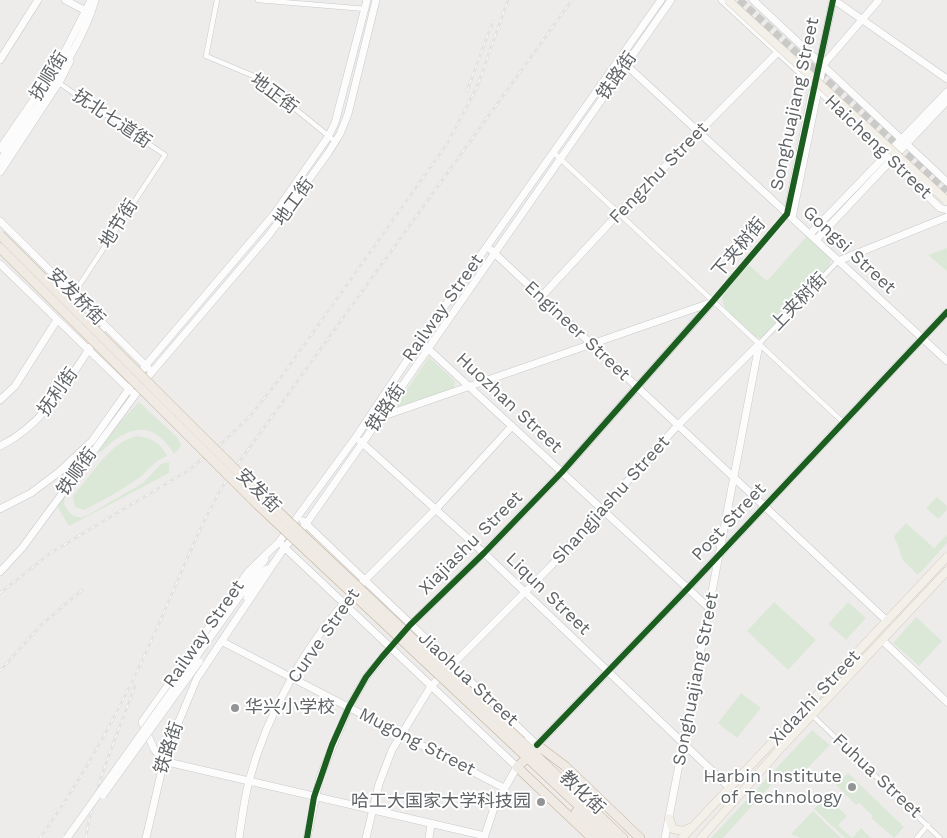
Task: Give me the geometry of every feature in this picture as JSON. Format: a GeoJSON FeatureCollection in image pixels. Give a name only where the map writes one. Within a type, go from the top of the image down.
{"type":"FeatureCollection","features":[{"type":"Feature","properties":{"kind":"highway","name":"安发街"},"geometry":{"type":"LineString","coordinates":[[0,235],[266,500],[520,745]]}},
{"type":"Feature","properties":{"kind":"highway","name":"安发街"},"geometry":{"type":"LineString","coordinates":[[0,248],[258,505],[520,745]]}},
{"type":"Feature","properties":{"kind":"highway","name":"教化街"},"geometry":{"type":"LineString","coordinates":[[520,745],[527,756],[603,838]]}},
{"type":"Feature","properties":{"kind":"highway","name":"教化街"},"geometry":{"type":"LineString","coordinates":[[527,756],[552,764],[631,838]]}},
{"type":"Feature","properties":{"kind":"highway","name":"Jiaohua Street"},"geometry":{"type":"LineString","coordinates":[[527,756],[592,838]]}},
{"type":"Feature","properties":{"kind":"highway","name":"Jiaohua Street"},"geometry":{"type":"LineString","coordinates":[[527,756],[613,838]]}},
{"type":"Feature","properties":{"kind":"highway","name":"Jiaohua Street"},"geometry":{"type":"LineString","coordinates":[[527,756],[623,838]]}},
{"type":"Feature","properties":{"kind":"highway","name":"Jiaohua Street"},"geometry":{"type":"LineString","coordinates":[[527,756],[565,766],[640,838]]}},
{"type":"Feature","properties":{"kind":"main road"},"geometry":{"type":"LineString","coordinates":[[728,0],[946,201]]}},
{"type":"Feature","properties":{"kind":"main road","name":"Xidazhi Street"},"geometry":{"type":"LineString","coordinates":[[682,838],[947,557]]}},
{"type":"Feature","properties":{"kind":"main road","name":"Xidazhi Street"},"geometry":{"type":"LineString","coordinates":[[701,838],[947,571]]}},
{"type":"Feature","properties":{"kind":"main road"},"geometry":{"type":"LineString","coordinates":[[669,818],[671,827],[679,831],[686,830],[698,821]]}},
{"type":"Feature","properties":{"kind":"street"},"geometry":{"type":"LineString","coordinates":[[0,60],[38,0]]}},
{"type":"Feature","properties":{"kind":"street"},"geometry":{"type":"LineString","coordinates":[[65,0],[86,11]]}},
{"type":"Feature","properties":{"kind":"street","name":"抚顺街"},"geometry":{"type":"LineString","coordinates":[[0,149],[60,61],[93,0]]}},
{"type":"Feature","properties":{"kind":"street","name":"抚顺街"},"geometry":{"type":"LineString","coordinates":[[0,172],[59,83],[82,32],[93,0]]}},
{"type":"Feature","properties":{"kind":"street","name":"地正街"},"geometry":{"type":"LineString","coordinates":[[218,0],[206,56],[256,77],[336,142]]}},
{"type":"Feature","properties":{"kind":"street"},"geometry":{"type":"LineString","coordinates":[[258,0],[374,10]]}},
{"type":"Feature","properties":{"kind":"street","name":"地工街"},"geometry":{"type":"LineString","coordinates":[[146,365],[258,235],[328,136],[341,106],[367,0]]}},
{"type":"Feature","properties":{"kind":"street","name":"地工街"},"geometry":{"type":"LineString","coordinates":[[152,372],[269,235],[336,142],[348,114],[376,0]]}},
{"type":"Feature","properties":{"kind":"street","name":"Railway Street"},"geometry":{"type":"LineString","coordinates":[[163,761],[154,749],[142,722],[248,572],[282,545],[298,517],[356,437],[420,341],[661,0]]}},
{"type":"Feature","properties":{"kind":"street","name":"铁路街"},"geometry":{"type":"LineString","coordinates":[[146,838],[163,761],[197,678],[282,545],[306,524],[671,0]]}},
{"type":"Feature","properties":{"kind":"street","name":"Haicheng Street"},"geometry":{"type":"LineString","coordinates":[[722,0],[815,86],[940,208],[947,210]]}},
{"type":"Feature","properties":{"kind":"street","name":"Haicheng Street"},"geometry":{"type":"LineString","coordinates":[[753,0],[947,182]]}},
{"type":"Feature","properties":{"kind":"street"},"geometry":{"type":"LineString","coordinates":[[833,0],[862,18],[947,79]]}},
{"type":"Feature","properties":{"kind":"street","name":"Songhuajiang Street"},"geometry":{"type":"LineString","coordinates":[[789,216],[833,0]]}},
{"type":"Feature","properties":{"kind":"street"},"geometry":{"type":"LineString","coordinates":[[821,64],[879,0]]}},
{"type":"Feature","properties":{"kind":"street","name":"抚顺街"},"geometry":{"type":"LineString","coordinates":[[0,161],[55,78],[82,32]]}},
{"type":"Feature","properties":{"kind":"street","name":"Fengzhu Street"},"geometry":{"type":"LineString","coordinates":[[541,297],[618,214],[778,52]]}},
{"type":"Feature","properties":{"kind":"street","name":"Gongsi Street"},"geometry":{"type":"LineString","coordinates":[[620,59],[947,361]]}},
{"type":"Feature","properties":{"kind":"street","name":"抚北七道街"},"geometry":{"type":"LineString","coordinates":[[59,83],[165,155]]}},
{"type":"Feature","properties":{"kind":"street"},"geometry":{"type":"LineString","coordinates":[[905,142],[947,92]]}},
{"type":"Feature","properties":{"kind":"street"},"geometry":{"type":"LineString","coordinates":[[813,237],[888,158],[947,101]]}},
{"type":"Feature","properties":{"kind":"street"},"geometry":{"type":"LineString","coordinates":[[553,152],[844,423]]}},
{"type":"Feature","properties":{"kind":"street","name":"地节街"},"geometry":{"type":"LineString","coordinates":[[57,320],[165,155]]}},
{"type":"Feature","properties":{"kind":"street","name":"下夹树街"},"geometry":{"type":"LineString","coordinates":[[713,302],[789,216]]}},
{"type":"Feature","properties":{"kind":"street"},"geometry":{"type":"LineString","coordinates":[[838,261],[947,217]]}},
{"type":"Feature","properties":{"kind":"street","name":"安发桥街"},"geometry":{"type":"LineString","coordinates":[[0,221],[152,372]]}},
{"type":"Feature","properties":{"kind":"street","name":"Engineer Street"},"geometry":{"type":"LineString","coordinates":[[487,246],[887,621]]}},
{"type":"Feature","properties":{"kind":"street","name":"上夹树街"},"geometry":{"type":"LineString","coordinates":[[759,344],[838,261]]}},
{"type":"Feature","properties":{"kind":"street","name":"安发桥街"},"geometry":{"type":"LineString","coordinates":[[0,264],[134,395]]}},
{"type":"Feature","properties":{"kind":"street"},"geometry":{"type":"LineString","coordinates":[[365,423],[713,302]]}},
{"type":"Feature","properties":{"kind":"street","name":"Xiajiashu Street"},"geometry":{"type":"LineString","coordinates":[[307,838],[314,797],[332,744],[349,707],[366,677],[410,625],[484,553],[562,472],[713,302]]}},
{"type":"Feature","properties":{"kind":"street","name":"Post Street"},"geometry":{"type":"LineString","coordinates":[[485,837],[493,811],[504,788],[527,756],[688,588],[947,312]]}},
{"type":"Feature","properties":{"kind":"street"},"geometry":{"type":"LineString","coordinates":[[0,400],[15,386],[57,320]]}},
{"type":"Feature","properties":{"kind":"street","name":"抚利街"},"geometry":{"type":"LineString","coordinates":[[0,446],[25,431],[41,417],[105,326]]}},
{"type":"Feature","properties":{"kind":"street","name":"Huozhan Street"},"geometry":{"type":"LineString","coordinates":[[420,341],[471,386],[709,608]]}},
{"type":"Feature","properties":{"kind":"street","name":"Songhuajiang Street"},"geometry":{"type":"LineString","coordinates":[[665,838],[720,553],[732,476],[759,344]]}},
{"type":"Feature","properties":{"kind":"street","name":"Shangjiashu Street"},"geometry":{"type":"LineString","coordinates":[[366,838],[379,784],[401,734],[432,686],[525,592],[678,425],[759,344]]}},
{"type":"Feature","properties":{"kind":"street","name":"铁顺街"},"geometry":{"type":"LineString","coordinates":[[0,509],[31,493],[59,472],[92,441],[146,365]]}},
{"type":"Feature","properties":{"kind":"street","name":"铁顺街"},"geometry":{"type":"LineString","coordinates":[[0,572],[22,548],[152,372]]}},
{"type":"Feature","properties":{"kind":"street","name":"Curve Street"},"geometry":{"type":"LineString","coordinates":[[239,838],[249,781],[265,738],[293,678],[344,603],[436,509],[512,426]]}},
{"type":"Feature","properties":{"kind":"street","name":"Liqun Street"},"geometry":{"type":"LineString","coordinates":[[356,437],[484,553],[607,673],[684,742],[729,787]]}},
{"type":"Feature","properties":{"kind":"street","name":"Jiaohua Street"},"geometry":{"type":"LineString","coordinates":[[298,517],[452,664],[527,756]]}},
{"type":"Feature","properties":{"kind":"street"},"geometry":{"type":"LineString","coordinates":[[72,838],[243,595],[282,545]]}},
{"type":"Feature","properties":{"kind":"street","name":"Jiaohua Street"},"geometry":{"type":"LineString","coordinates":[[282,545],[432,686],[527,756]]}},
{"type":"Feature","properties":{"kind":"street","name":"铁路街"},"geometry":{"type":"LineString","coordinates":[[67,838],[243,595]]}},
{"type":"Feature","properties":{"kind":"street"},"geometry":{"type":"LineString","coordinates":[[883,641],[947,702]]}},
{"type":"Feature","properties":{"kind":"street","name":"Mugong Street"},"geometry":{"type":"LineString","coordinates":[[223,642],[504,788]]}},
{"type":"Feature","properties":{"kind":"street","name":"Fuhua Street"},"geometry":{"type":"LineString","coordinates":[[813,716],[940,838]]}},
{"type":"Feature","properties":{"kind":"street"},"geometry":{"type":"LineString","coordinates":[[163,761],[485,837]]}},
{"type":"Feature","properties":{"kind":"street"},"geometry":{"type":"LineString","coordinates":[[429,838],[431,824]]}},
{"type":"Feature","properties":{"kind":"street"},"geometry":{"type":"LineString","coordinates":[[917,838],[928,825]]}},
{"type":"Feature","properties":{"kind":"green space"},"geometry":{"type":"Polygon","coordinates":[[[807,236],[828,255],[831,261],[828,268],[765,335],[761,338],[755,338],[727,311],[722,298],[724,291],[749,265],[767,281],[807,236]]]}},
{"type":"Feature","properties":{"kind":"green space"},"geometry":{"type":"Polygon","coordinates":[[[947,248],[947,271],[928,255],[947,248]]]}},
{"type":"Feature","properties":{"kind":"green space"},"geometry":{"type":"Polygon","coordinates":[[[429,357],[455,381],[454,390],[393,410],[429,357]]]}},
{"type":"Feature","properties":{"kind":"green space"},"geometry":{"type":"Polygon","coordinates":[[[139,402],[178,438],[181,446],[174,454],[157,435],[139,430],[120,436],[101,452],[99,451],[119,423],[139,402]]]}},
{"type":"Feature","properties":{"kind":"green space"},"geometry":{"type":"Polygon","coordinates":[[[138,436],[156,442],[167,456],[124,488],[84,510],[75,507],[73,496],[102,460],[119,444],[138,436]]]}},
{"type":"Feature","properties":{"kind":"green space"},"geometry":{"type":"Polygon","coordinates":[[[169,462],[169,473],[69,526],[57,506],[65,497],[64,504],[70,513],[76,517],[86,516],[143,483],[161,464],[169,462]]]}},
{"type":"Feature","properties":{"kind":"green space"},"geometry":{"type":"Polygon","coordinates":[[[937,497],[947,506],[947,510],[938,519],[926,508],[937,497]]]}},
{"type":"Feature","properties":{"kind":"green space"},"geometry":{"type":"Polygon","coordinates":[[[906,523],[934,548],[947,535],[947,543],[918,575],[903,560],[894,536],[906,523]]]}},
{"type":"Feature","properties":{"kind":"green space"},"geometry":{"type":"Polygon","coordinates":[[[774,602],[816,640],[788,670],[747,631],[774,602]]]}},
{"type":"Feature","properties":{"kind":"green space"},"geometry":{"type":"Polygon","coordinates":[[[848,602],[866,618],[846,640],[828,624],[848,602]]]}},
{"type":"Feature","properties":{"kind":"green space"},"geometry":{"type":"Polygon","coordinates":[[[916,617],[942,641],[919,666],[893,643],[916,617]]]}},
{"type":"Feature","properties":{"kind":"green space"},"geometry":{"type":"Polygon","coordinates":[[[741,693],[761,708],[737,738],[718,723],[741,693]]]}},
{"type":"Feature","properties":{"kind":"green space"},"geometry":{"type":"Polygon","coordinates":[[[812,730],[830,745],[791,785],[780,775],[723,838],[711,838],[812,730]]]}},
{"type":"Feature","properties":{"kind":"green space"},"geometry":{"type":"Polygon","coordinates":[[[848,773],[904,827],[894,838],[871,818],[873,816],[859,803],[856,805],[836,785],[848,773]]]}},
{"type":"Feature","properties":{"kind":"green space"},"geometry":{"type":"Polygon","coordinates":[[[826,796],[847,816],[838,825],[852,838],[845,838],[814,809],[826,796]]]}},
{"type":"Feature","properties":{"kind":"green space"},"geometry":{"type":"Polygon","coordinates":[[[813,811],[841,838],[800,838],[791,834],[813,811]]]}},
{"type":"Feature","properties":{"kind":"green space"},"geometry":{"type":"Polygon","coordinates":[[[861,828],[871,838],[852,838],[861,828]]]}},
{"type":"Feature","properties":{"kind":"tunnel"},"geometry":{"type":"LineString","coordinates":[[739,0],[947,191]]}},
{"type":"Feature","properties":{"kind":"railway"},"geometry":{"type":"LineString","coordinates":[[0,593],[52,552],[189,470],[223,442],[250,416],[282,376],[447,144],[477,87],[508,0]]}},
{"type":"Feature","properties":{"kind":"railway"},"geometry":{"type":"LineString","coordinates":[[40,838],[75,786],[121,704],[200,530],[227,479],[572,0]]}},
{"type":"Feature","properties":{"kind":"railway"},"geometry":{"type":"LineString","coordinates":[[467,91],[493,21]]}},
{"type":"Feature","properties":{"kind":"railway"},"geometry":{"type":"LineString","coordinates":[[0,671],[40,626],[82,590]]}},
{"type":"Feature","properties":{"kind":"railway"},"geometry":{"type":"LineString","coordinates":[[86,838],[100,780],[135,686]]}},
{"type":"Feature","properties":{"kind":"cycle path"},"geometry":{"type":"LineString","coordinates":[[307,838],[314,797],[332,745],[349,707],[366,677],[410,625],[484,553],[562,472],[787,214],[833,0]]}},
{"type":"Feature","properties":{"kind":"cycle path"},"geometry":{"type":"LineString","coordinates":[[537,745],[688,588],[947,312]]}},
{"type":"Feature","properties":{"kind":"place","name":"华兴小学校"},"geometry":{"type":"Point","coordinates":[235,708]}},
{"type":"Feature","properties":{"kind":"place","name":"Harbin Institute of Technology"},"geometry":{"type":"Point","coordinates":[852,787]}},
{"type":"Feature","properties":{"kind":"place","name":"哈工大国家大学科技园"},"geometry":{"type":"Point","coordinates":[541,802]}}]}
